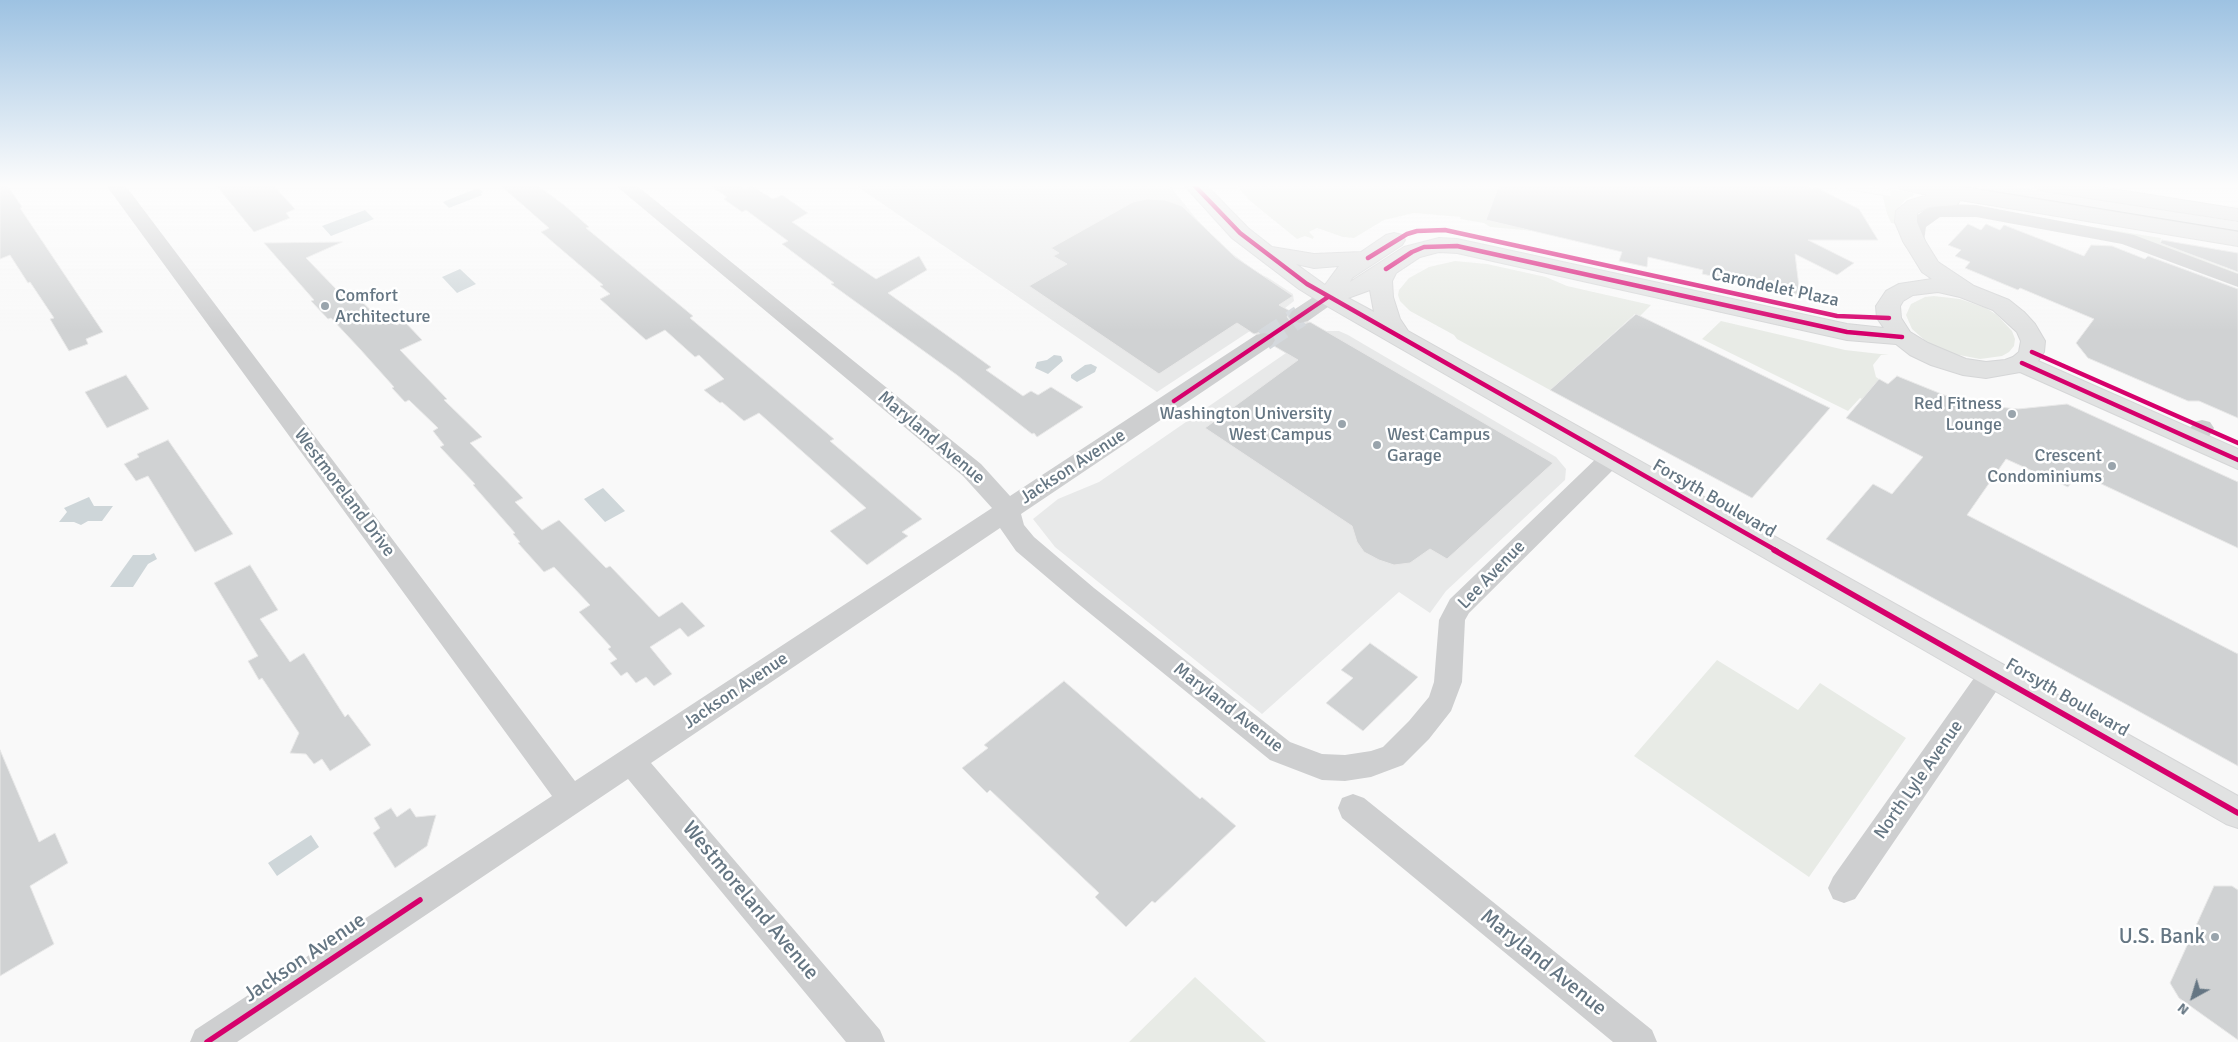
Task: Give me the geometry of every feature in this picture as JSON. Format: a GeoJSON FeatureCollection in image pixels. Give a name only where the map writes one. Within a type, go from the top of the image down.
{"type":"FeatureCollection","features":[{"type":"Feature","properties":{"kind":"main road","name":"Forsyth Boulevard"},"geometry":{"type":"LineString","coordinates":[[1240,234],[1285,269],[1328,297],[1994,672],[2238,813]]}},
{"type":"Feature","properties":{"kind":"main road"},"geometry":{"type":"LineString","coordinates":[[1911,234],[1930,266],[1966,291]]}},
{"type":"Feature","properties":{"kind":"main road"},"geometry":{"type":"LineString","coordinates":[[2204,234],[2238,239]]}},
{"type":"Feature","properties":{"kind":"main road","name":"Carondelet Plaza"},"geometry":{"type":"LineString","coordinates":[[1328,297],[1362,285],[1377,263],[1424,247],[1439,245],[1457,246],[1847,332],[1896,327]]}},
{"type":"Feature","properties":{"kind":"main road"},"geometry":{"type":"LineString","coordinates":[[1262,252],[1314,261],[1377,263],[1383,306],[1393,329],[1401,339]]}},
{"type":"Feature","properties":{"kind":"main road"},"geometry":{"type":"LineString","coordinates":[[1938,286],[1966,291],[2001,305],[2016,316],[2033,341],[2027,358],[2006,368],[1986,370],[1963,366],[1933,356],[1919,349],[1896,327],[1888,306],[1894,296],[1907,289],[1938,286]]}},
{"type":"Feature","properties":{"kind":"main road"},"geometry":{"type":"LineString","coordinates":[[2027,358],[2199,434],[2238,460]]}},
{"type":"Feature","properties":{"kind":"main road"},"geometry":{"type":"LineString","coordinates":[[2199,434],[2238,443]]}},
{"type":"Feature","properties":{"kind":"street","name":"Westmoreland Drive"},"geometry":{"type":"LineString","coordinates":[[150,234],[572,800]]}},
{"type":"Feature","properties":{"kind":"street","name":"Maryland Avenue"},"geometry":{"type":"LineString","coordinates":[[682,234],[972,470],[1007,511],[1013,528],[1025,544],[1085,595],[1280,751],[1322,767]]}},
{"type":"Feature","properties":{"kind":"street"},"geometry":{"type":"LineString","coordinates":[[1914,241],[1915,234]]}},
{"type":"Feature","properties":{"kind":"street"},"geometry":{"type":"LineString","coordinates":[[2098,234],[2127,239],[2238,281]]}},
{"type":"Feature","properties":{"kind":"street"},"geometry":{"type":"LineString","coordinates":[[1300,316],[1328,297]]}},
{"type":"Feature","properties":{"kind":"street","name":"Jackson Avenue"},"geometry":{"type":"LineString","coordinates":[[222,1038],[572,800],[1264,340]]}},
{"type":"Feature","properties":{"kind":"street","name":"Lee Avenue"},"geometry":{"type":"LineString","coordinates":[[1322,767],[1346,768],[1371,764],[1393,756],[1419,730],[1441,702],[1448,682],[1452,620],[1459,606],[1613,456]]}},
{"type":"Feature","properties":{"kind":"street","name":"North Lyle Avenue"},"geometry":{"type":"LineString","coordinates":[[1844,888],[1994,672]]}},
{"type":"Feature","properties":{"kind":"street","name":"Westmoreland Avenue"},"geometry":{"type":"LineString","coordinates":[[631,761],[868,1042]]}},
{"type":"Feature","properties":{"kind":"street","name":"Maryland Avenue"},"geometry":{"type":"LineString","coordinates":[[1353,808],[1640,1042]]}},
{"type":"Feature","properties":{"kind":"shaded area","name":"Washington University West Campus"},"geometry":{"type":"Polygon","coordinates":[[[926,234],[1211,234],[1229,251],[1259,274],[1293,294],[1294,301],[1285,308],[1325,331],[1339,331],[1348,335],[1556,457],[1566,469],[1565,480],[1446,591],[1430,613],[1399,592],[1262,714],[1055,547],[1033,519],[1058,499],[1099,482],[1286,353],[1250,331],[1157,392],[926,234]]]}},
{"type":"Feature","properties":{"kind":"shaded area"},"geometry":{"type":"Polygon","coordinates":[[[1290,234],[1311,234],[1314,237],[1313,239],[1305,236],[1297,239],[1290,234]]]}},
{"type":"Feature","properties":{"kind":"shaded area"},"geometry":{"type":"Polygon","coordinates":[[[1333,234],[1361,234],[1354,238],[1333,234]]]}},
{"type":"Feature","properties":{"kind":"shaded area"},"geometry":{"type":"Polygon","coordinates":[[[2113,234],[2134,234],[2161,238],[2160,243],[2238,273],[2238,278],[2135,238],[2113,234]]]}},
{"type":"Feature","properties":{"kind":"shaded area"},"geometry":{"type":"Polygon","coordinates":[[[1455,261],[1487,264],[1546,277],[1567,286],[1651,305],[1640,316],[1635,314],[1550,390],[1457,339],[1454,335],[1410,311],[1400,301],[1399,290],[1409,278],[1429,267],[1455,261]]]}},
{"type":"Feature","properties":{"kind":"shaded area"},"geometry":{"type":"Polygon","coordinates":[[[460,269],[476,284],[457,293],[442,277],[460,269]]]}},
{"type":"Feature","properties":{"kind":"shaded area"},"geometry":{"type":"Polygon","coordinates":[[[1934,296],[1960,299],[1986,308],[1997,315],[2012,331],[2015,339],[2014,346],[2002,356],[1980,359],[1954,354],[1929,344],[1912,329],[1906,315],[1911,304],[1925,297],[1934,296]]]}},
{"type":"Feature","properties":{"kind":"shaded area"},"geometry":{"type":"Polygon","coordinates":[[[1721,321],[1845,350],[1889,355],[1881,355],[1873,365],[1876,377],[1879,379],[1874,405],[1860,398],[1848,411],[1702,339],[1721,321]]]}},
{"type":"Feature","properties":{"kind":"shaded area"},"geometry":{"type":"Polygon","coordinates":[[[1054,355],[1061,356],[1063,361],[1048,374],[1035,368],[1037,362],[1047,360],[1054,355]]]}},
{"type":"Feature","properties":{"kind":"shaded area"},"geometry":{"type":"Polygon","coordinates":[[[1091,364],[1097,367],[1095,372],[1077,382],[1071,378],[1071,375],[1085,365],[1091,364]]]}},
{"type":"Feature","properties":{"kind":"shaded area"},"geometry":{"type":"Polygon","coordinates":[[[603,488],[625,511],[605,522],[584,499],[603,488]]]}},
{"type":"Feature","properties":{"kind":"shaded area"},"geometry":{"type":"Polygon","coordinates":[[[89,497],[94,506],[113,506],[102,521],[88,521],[81,525],[74,522],[59,522],[67,512],[64,508],[89,497]]]}},
{"type":"Feature","properties":{"kind":"shaded area"},"geometry":{"type":"Polygon","coordinates":[[[154,553],[157,559],[148,564],[133,587],[110,587],[133,555],[150,555],[154,553]]]}},
{"type":"Feature","properties":{"kind":"shaded area"},"geometry":{"type":"Polygon","coordinates":[[[1717,660],[1798,710],[1820,683],[1906,738],[1809,877],[1634,756],[1717,660]]]}},
{"type":"Feature","properties":{"kind":"shaded area"},"geometry":{"type":"Polygon","coordinates":[[[311,835],[319,847],[277,876],[268,863],[311,835]]]}},
{"type":"Feature","properties":{"kind":"shaded area"},"geometry":{"type":"Polygon","coordinates":[[[1195,977],[1266,1042],[1129,1042],[1195,977]]]}},
{"type":"Feature","properties":{"kind":"building"},"geometry":{"type":"Polygon","coordinates":[[[0,234],[37,234],[103,332],[86,339],[88,344],[69,351],[50,319],[54,318],[10,255],[0,259],[0,234]]]}},
{"type":"Feature","properties":{"kind":"building"},"geometry":{"type":"Polygon","coordinates":[[[543,234],[593,234],[693,316],[690,318],[834,439],[830,441],[922,519],[902,532],[908,536],[867,565],[830,531],[866,508],[759,413],[744,421],[722,402],[720,403],[704,390],[724,379],[699,355],[695,357],[665,330],[646,340],[600,299],[610,294],[600,286],[603,285],[543,234]]]}},
{"type":"Feature","properties":{"kind":"building"},"geometry":{"type":"Polygon","coordinates":[[[778,234],[809,234],[876,279],[919,256],[927,270],[888,293],[991,367],[986,370],[1023,396],[1031,391],[1038,395],[1051,387],[1083,407],[1037,437],[957,375],[831,284],[834,283],[782,244],[788,241],[778,234]]]}},
{"type":"Feature","properties":{"kind":"building","name":"West Campus Garage"},"geometry":{"type":"Polygon","coordinates":[[[1077,234],[1211,234],[1235,257],[1293,296],[1279,305],[1290,311],[1287,317],[1292,323],[1300,325],[1310,322],[1553,463],[1447,559],[1430,549],[1410,563],[1394,565],[1379,560],[1364,552],[1357,542],[1352,526],[1205,428],[1298,360],[1274,346],[1277,339],[1274,334],[1264,331],[1254,334],[1237,323],[1159,374],[1029,286],[1067,264],[1053,256],[1059,253],[1051,248],[1077,234]]]}},
{"type":"Feature","properties":{"kind":"building"},"geometry":{"type":"Polygon","coordinates":[[[1544,234],[1874,234],[1878,240],[1808,240],[1854,263],[1837,275],[1795,254],[1800,295],[1702,274],[1703,270],[1648,257],[1647,267],[1619,261],[1622,252],[1544,234]]]}},
{"type":"Feature","properties":{"kind":"building"},"geometry":{"type":"Polygon","coordinates":[[[1959,234],[2026,234],[2084,256],[2091,245],[2112,246],[2145,259],[2148,256],[2238,289],[2238,418],[2199,401],[2188,401],[2088,358],[2076,343],[2094,319],[2020,288],[2018,290],[1965,268],[1970,262],[1955,256],[1961,250],[1948,245],[1959,234]]]}},
{"type":"Feature","properties":{"kind":"building"},"geometry":{"type":"Polygon","coordinates":[[[2162,240],[2238,253],[2238,272],[2160,243],[2162,240]]]}},
{"type":"Feature","properties":{"kind":"building"},"geometry":{"type":"Polygon","coordinates":[[[342,242],[306,258],[337,290],[343,287],[352,296],[355,295],[383,322],[391,318],[397,325],[404,321],[422,340],[400,350],[447,399],[444,400],[482,437],[470,443],[523,498],[515,502],[542,530],[559,520],[606,568],[610,566],[659,617],[682,602],[705,626],[688,637],[680,628],[650,647],[672,674],[654,686],[646,677],[636,683],[627,672],[621,676],[610,663],[617,659],[608,649],[611,647],[579,612],[590,605],[554,567],[544,572],[518,543],[520,542],[513,534],[515,533],[473,485],[475,484],[440,447],[444,445],[433,431],[438,428],[409,400],[405,402],[360,349],[331,318],[328,319],[311,301],[314,300],[264,243],[342,242]]]}},
{"type":"Feature","properties":{"kind":"building"},"geometry":{"type":"Polygon","coordinates":[[[1636,314],[1830,408],[1752,498],[1550,390],[1636,314]]]}},
{"type":"Feature","properties":{"kind":"building"},"geometry":{"type":"Polygon","coordinates":[[[126,375],[149,409],[107,428],[85,392],[126,375]]]}},
{"type":"Feature","properties":{"kind":"building"},"geometry":{"type":"Polygon","coordinates":[[[1897,376],[1944,395],[1988,406],[2018,409],[2067,404],[2238,482],[2238,548],[2078,473],[2068,487],[2006,459],[1967,515],[2238,654],[2238,766],[1826,539],[1873,484],[1892,494],[1923,457],[1846,418],[1879,379],[1888,384],[1897,376]]]}},
{"type":"Feature","properties":{"kind":"building"},"geometry":{"type":"Polygon","coordinates":[[[168,440],[233,534],[195,552],[148,476],[136,481],[124,464],[139,457],[137,454],[168,440]]]}},
{"type":"Feature","properties":{"kind":"building"},"geometry":{"type":"Polygon","coordinates":[[[250,565],[278,610],[260,619],[290,662],[304,653],[345,717],[348,714],[371,745],[330,771],[322,759],[314,764],[306,754],[290,753],[299,733],[262,678],[259,680],[248,661],[258,656],[214,583],[250,565]]]}},
{"type":"Feature","properties":{"kind":"building"},"geometry":{"type":"Polygon","coordinates":[[[1370,643],[1418,677],[1363,731],[1326,703],[1353,678],[1341,670],[1370,643]]]}},
{"type":"Feature","properties":{"kind":"building"},"geometry":{"type":"Polygon","coordinates":[[[1064,681],[1200,799],[1202,797],[1236,826],[1155,903],[1152,901],[1126,927],[1095,897],[1099,893],[990,790],[987,793],[962,768],[988,748],[984,745],[1064,681]]]}},
{"type":"Feature","properties":{"kind":"building"},"geometry":{"type":"Polygon","coordinates":[[[0,750],[39,842],[55,833],[68,863],[30,886],[54,944],[0,976],[0,750]]]}},
{"type":"Feature","properties":{"kind":"building"},"geometry":{"type":"Polygon","coordinates":[[[391,808],[397,817],[410,808],[416,817],[436,815],[427,846],[395,868],[373,833],[380,828],[374,818],[391,808]]]}},
{"type":"Feature","properties":{"kind":"building","name":"U.S. Bank"},"geometry":{"type":"Polygon","coordinates":[[[2214,886],[2232,886],[2238,890],[2238,1040],[2179,998],[2170,983],[2214,886]]]}},
{"type":"Feature","properties":{"kind":"tunnel"},"geometry":{"type":"LineString","coordinates":[[1264,340],[1300,316]]}},
{"type":"Feature","properties":{"kind":"cycle path"},"geometry":{"type":"LineString","coordinates":[[1241,234],[1307,284],[2238,813]]}},
{"type":"Feature","properties":{"kind":"cycle path"},"geometry":{"type":"LineString","coordinates":[[1368,258],[1408,234]]}},
{"type":"Feature","properties":{"kind":"cycle path"},"geometry":{"type":"LineString","coordinates":[[1461,234],[1837,316],[1889,318]]}},
{"type":"Feature","properties":{"kind":"cycle path"},"geometry":{"type":"LineString","coordinates":[[1386,269],[1412,252],[1424,247],[1457,246],[1847,332],[1902,337]]}},
{"type":"Feature","properties":{"kind":"cycle path"},"geometry":{"type":"LineString","coordinates":[[1174,401],[1328,297]]}},
{"type":"Feature","properties":{"kind":"cycle path"},"geometry":{"type":"LineString","coordinates":[[2032,352],[2238,443]]}},
{"type":"Feature","properties":{"kind":"cycle path"},"geometry":{"type":"LineString","coordinates":[[2022,363],[2238,460]]}},
{"type":"Feature","properties":{"kind":"cycle path"},"geometry":{"type":"LineString","coordinates":[[207,1042],[420,900]]}},
{"type":"Feature","properties":{"kind":"place","name":"Comfort Architecture"},"geometry":{"type":"Point","coordinates":[325,306]}},
{"type":"Feature","properties":{"kind":"place","name":"Red Fitness Lounge"},"geometry":{"type":"Point","coordinates":[2012,414]}},
{"type":"Feature","properties":{"kind":"place","name":"Washington University West Campus"},"geometry":{"type":"Point","coordinates":[1342,424]}},
{"type":"Feature","properties":{"kind":"place","name":"West Campus Garage"},"geometry":{"type":"Point","coordinates":[1377,445]}},
{"type":"Feature","properties":{"kind":"place","name":"Crescent Condominiums"},"geometry":{"type":"Point","coordinates":[2112,466]}},
{"type":"Feature","properties":{"kind":"place","name":"U.S. Bank"},"geometry":{"type":"Point","coordinates":[2215,937]}}]}
